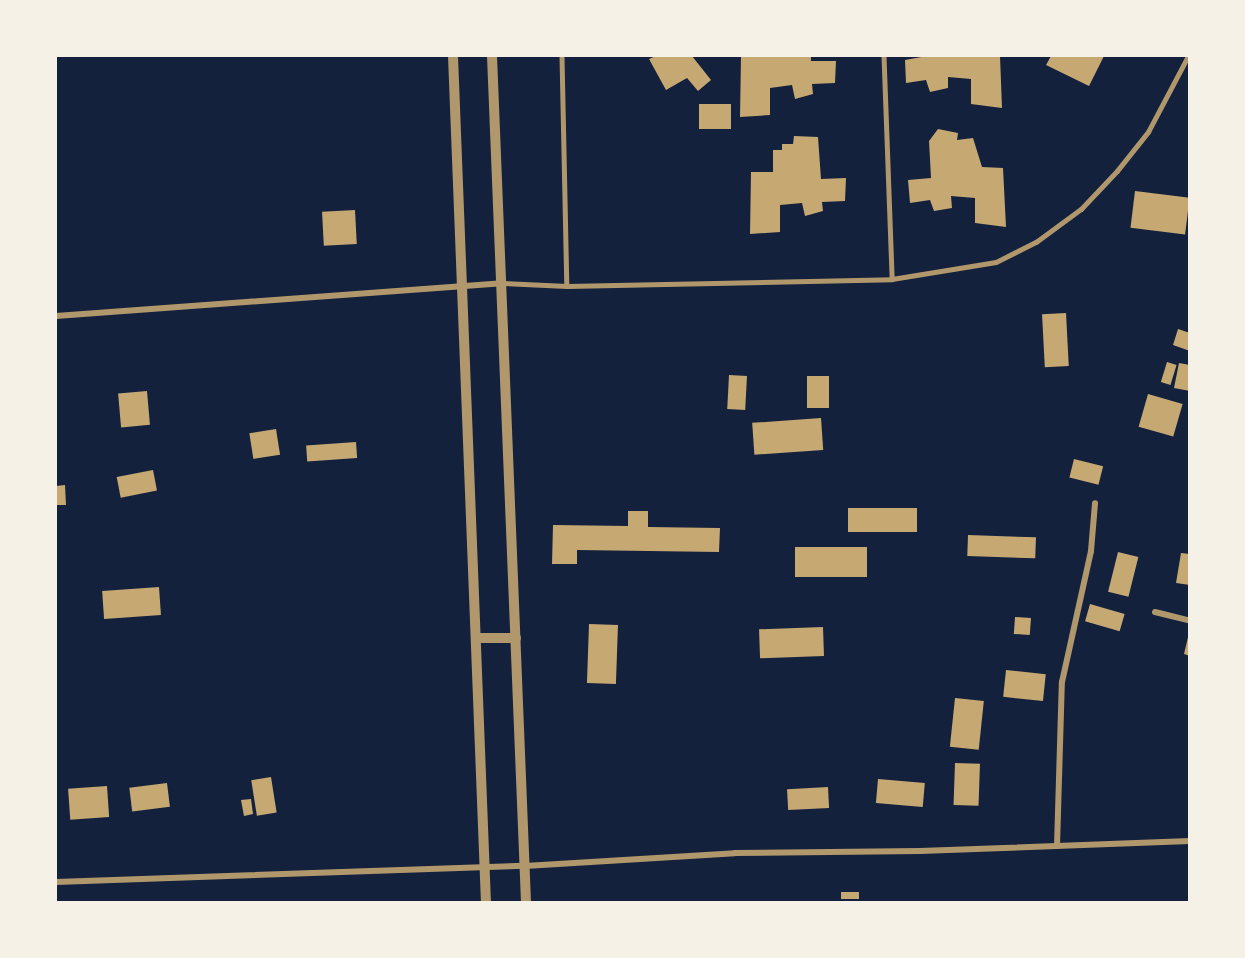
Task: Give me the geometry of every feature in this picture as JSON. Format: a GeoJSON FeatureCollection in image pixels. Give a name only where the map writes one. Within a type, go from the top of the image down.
{"type":"FeatureCollection","features":[{"type":"Feature","properties":{"kind":"street"},"geometry":{"type":"LineString","coordinates":[[453,56],[486,903]]}},
{"type":"Feature","properties":{"kind":"street"},"geometry":{"type":"LineString","coordinates":[[492,56],[503,283],[526,903]]}},
{"type":"Feature","properties":{"kind":"street"},"geometry":{"type":"LineString","coordinates":[[56,316],[463,284],[503,283]]}},
{"type":"Feature","properties":{"kind":"street"},"geometry":{"type":"LineString","coordinates":[[1057,846],[1062,682],[1091,551],[1095,503]]}},
{"type":"Feature","properties":{"kind":"street"},"geometry":{"type":"LineString","coordinates":[[1155,612],[1190,621]]}},
{"type":"Feature","properties":{"kind":"street"},"geometry":{"type":"LineString","coordinates":[[477,638],[516,638]]}},
{"type":"Feature","properties":{"kind":"street"},"geometry":{"type":"LineString","coordinates":[[56,882],[525,866],[735,853],[1190,841]]}},
{"type":"Feature","properties":{"kind":"lane"},"geometry":{"type":"LineString","coordinates":[[562,56],[567,286]]}},
{"type":"Feature","properties":{"kind":"lane"},"geometry":{"type":"LineString","coordinates":[[884,56],[892,279]]}},
{"type":"Feature","properties":{"kind":"lane"},"geometry":{"type":"LineString","coordinates":[[503,283],[567,286],[892,279],[996,262],[1036,242],[1072,215],[1117,171],[1148,132],[1188,56]]}},
{"type":"Feature","properties":{"kind":"building"},"geometry":{"type":"Polygon","coordinates":[[[656,56],[692,56],[711,80],[698,91],[687,78],[666,90],[649,59],[656,56]]]}},
{"type":"Feature","properties":{"kind":"building"},"geometry":{"type":"Polygon","coordinates":[[[741,56],[811,56],[811,61],[836,61],[835,83],[812,84],[813,94],[795,99],[792,85],[770,88],[770,115],[740,117],[741,56]]]}},
{"type":"Feature","properties":{"kind":"building"},"geometry":{"type":"Polygon","coordinates":[[[927,56],[1000,56],[1002,108],[971,104],[971,79],[948,77],[948,88],[930,92],[926,80],[906,83],[905,60],[927,56]]]}},
{"type":"Feature","properties":{"kind":"building"},"geometry":{"type":"Polygon","coordinates":[[[1051,56],[1104,56],[1089,86],[1046,65],[1051,56]]]}},
{"type":"Feature","properties":{"kind":"building"},"geometry":{"type":"Polygon","coordinates":[[[699,104],[731,104],[731,129],[699,129],[699,104]]]}},
{"type":"Feature","properties":{"kind":"building"},"geometry":{"type":"Polygon","coordinates":[[[938,129],[958,133],[957,140],[973,138],[982,167],[1003,168],[1006,227],[975,223],[975,198],[951,196],[952,208],[934,211],[930,200],[910,203],[908,180],[931,178],[929,141],[938,129]]]}},
{"type":"Feature","properties":{"kind":"building"},"geometry":{"type":"Polygon","coordinates":[[[794,136],[818,137],[821,179],[846,178],[845,201],[822,202],[823,211],[805,216],[802,203],[780,205],[780,232],[750,234],[751,172],[773,172],[773,150],[782,150],[782,144],[793,144],[794,136]]]}},
{"type":"Feature","properties":{"kind":"building"},"geometry":{"type":"Polygon","coordinates":[[[1135,191],[1190,198],[1185,234],[1130,228],[1135,191]]]}},
{"type":"Feature","properties":{"kind":"building"},"geometry":{"type":"Polygon","coordinates":[[[355,210],[357,244],[324,246],[322,212],[355,210]]]}},
{"type":"Feature","properties":{"kind":"building"},"geometry":{"type":"Polygon","coordinates":[[[1066,313],[1069,366],[1045,367],[1042,314],[1066,313]]]}},
{"type":"Feature","properties":{"kind":"building"},"geometry":{"type":"Polygon","coordinates":[[[1178,329],[1190,333],[1190,351],[1173,345],[1178,329]]]}},
{"type":"Feature","properties":{"kind":"building"},"geometry":{"type":"Polygon","coordinates":[[[1167,362],[1177,365],[1170,385],[1161,382],[1167,362]]]}},
{"type":"Feature","properties":{"kind":"building"},"geometry":{"type":"Polygon","coordinates":[[[1179,363],[1190,365],[1190,391],[1174,388],[1179,363]]]}},
{"type":"Feature","properties":{"kind":"building"},"geometry":{"type":"Polygon","coordinates":[[[729,375],[747,376],[745,410],[727,409],[729,375]]]}},
{"type":"Feature","properties":{"kind":"building"},"geometry":{"type":"Polygon","coordinates":[[[807,376],[829,376],[829,408],[807,408],[807,376]]]}},
{"type":"Feature","properties":{"kind":"building"},"geometry":{"type":"Polygon","coordinates":[[[147,391],[150,425],[121,427],[118,394],[147,391]]]}},
{"type":"Feature","properties":{"kind":"building"},"geometry":{"type":"Polygon","coordinates":[[[1148,394],[1183,404],[1173,437],[1139,427],[1148,394]]]}},
{"type":"Feature","properties":{"kind":"building"},"geometry":{"type":"Polygon","coordinates":[[[821,418],[823,450],[754,455],[752,423],[821,418]]]}},
{"type":"Feature","properties":{"kind":"building"},"geometry":{"type":"Polygon","coordinates":[[[276,429],[280,455],[253,459],[249,433],[276,429]]]}},
{"type":"Feature","properties":{"kind":"building"},"geometry":{"type":"Polygon","coordinates":[[[356,442],[357,458],[307,461],[306,445],[356,442]]]}},
{"type":"Feature","properties":{"kind":"building"},"geometry":{"type":"Polygon","coordinates":[[[1074,459],[1103,466],[1099,485],[1069,477],[1074,459]]]}},
{"type":"Feature","properties":{"kind":"building"},"geometry":{"type":"Polygon","coordinates":[[[153,470],[157,491],[121,498],[117,477],[153,470]]]}},
{"type":"Feature","properties":{"kind":"building"},"geometry":{"type":"Polygon","coordinates":[[[65,485],[66,505],[56,505],[56,486],[65,485]]]}},
{"type":"Feature","properties":{"kind":"building"},"geometry":{"type":"Polygon","coordinates":[[[848,508],[917,508],[917,532],[848,532],[848,508]]]}},
{"type":"Feature","properties":{"kind":"building"},"geometry":{"type":"Polygon","coordinates":[[[628,511],[648,511],[648,527],[720,528],[719,552],[577,550],[577,564],[552,564],[553,525],[628,526],[628,511]]]}},
{"type":"Feature","properties":{"kind":"building"},"geometry":{"type":"Polygon","coordinates":[[[968,535],[1036,537],[1035,558],[967,556],[968,535]]]}},
{"type":"Feature","properties":{"kind":"building"},"geometry":{"type":"Polygon","coordinates":[[[795,547],[867,547],[867,577],[795,577],[795,547]]]}},
{"type":"Feature","properties":{"kind":"building"},"geometry":{"type":"Polygon","coordinates":[[[1118,552],[1138,557],[1128,597],[1108,592],[1118,552]]]}},
{"type":"Feature","properties":{"kind":"building"},"geometry":{"type":"Polygon","coordinates":[[[1181,553],[1190,554],[1190,585],[1176,583],[1181,553]]]}},
{"type":"Feature","properties":{"kind":"building"},"geometry":{"type":"Polygon","coordinates":[[[159,587],[161,615],[104,619],[102,591],[159,587]]]}},
{"type":"Feature","properties":{"kind":"building"},"geometry":{"type":"Polygon","coordinates":[[[1090,604],[1125,614],[1120,631],[1085,621],[1090,604]]]}},
{"type":"Feature","properties":{"kind":"building"},"geometry":{"type":"Polygon","coordinates":[[[1015,617],[1031,618],[1030,635],[1014,634],[1015,617]]]}},
{"type":"Feature","properties":{"kind":"building"},"geometry":{"type":"Polygon","coordinates":[[[589,624],[618,625],[616,684],[587,683],[589,624]]]}},
{"type":"Feature","properties":{"kind":"building"},"geometry":{"type":"Polygon","coordinates":[[[823,627],[824,656],[760,658],[759,629],[823,627]]]}},
{"type":"Feature","properties":{"kind":"building"},"geometry":{"type":"Polygon","coordinates":[[[1190,633],[1190,656],[1184,654],[1190,633]]]}},
{"type":"Feature","properties":{"kind":"building"},"geometry":{"type":"Polygon","coordinates":[[[1006,670],[1046,674],[1043,701],[1003,697],[1006,670]]]}},
{"type":"Feature","properties":{"kind":"building"},"geometry":{"type":"Polygon","coordinates":[[[955,698],[984,701],[979,750],[950,747],[955,698]]]}},
{"type":"Feature","properties":{"kind":"building"},"geometry":{"type":"Polygon","coordinates":[[[955,763],[980,764],[979,806],[954,805],[955,763]]]}},
{"type":"Feature","properties":{"kind":"building"},"geometry":{"type":"Polygon","coordinates":[[[271,777],[277,813],[257,816],[251,780],[271,777]]]}},
{"type":"Feature","properties":{"kind":"building"},"geometry":{"type":"Polygon","coordinates":[[[878,779],[925,783],[923,807],[876,803],[878,779]]]}},
{"type":"Feature","properties":{"kind":"building"},"geometry":{"type":"Polygon","coordinates":[[[167,783],[170,807],[132,811],[129,788],[167,783]]]}},
{"type":"Feature","properties":{"kind":"building"},"geometry":{"type":"Polygon","coordinates":[[[107,786],[109,817],[70,820],[68,789],[107,786]]]}},
{"type":"Feature","properties":{"kind":"building"},"geometry":{"type":"Polygon","coordinates":[[[828,787],[829,808],[788,810],[787,789],[828,787]]]}},
{"type":"Feature","properties":{"kind":"building"},"geometry":{"type":"Polygon","coordinates":[[[251,799],[253,814],[244,816],[241,800],[251,799]]]}},
{"type":"Feature","properties":{"kind":"building"},"geometry":{"type":"Polygon","coordinates":[[[841,892],[859,892],[859,899],[841,899],[841,892]]]}}]}
